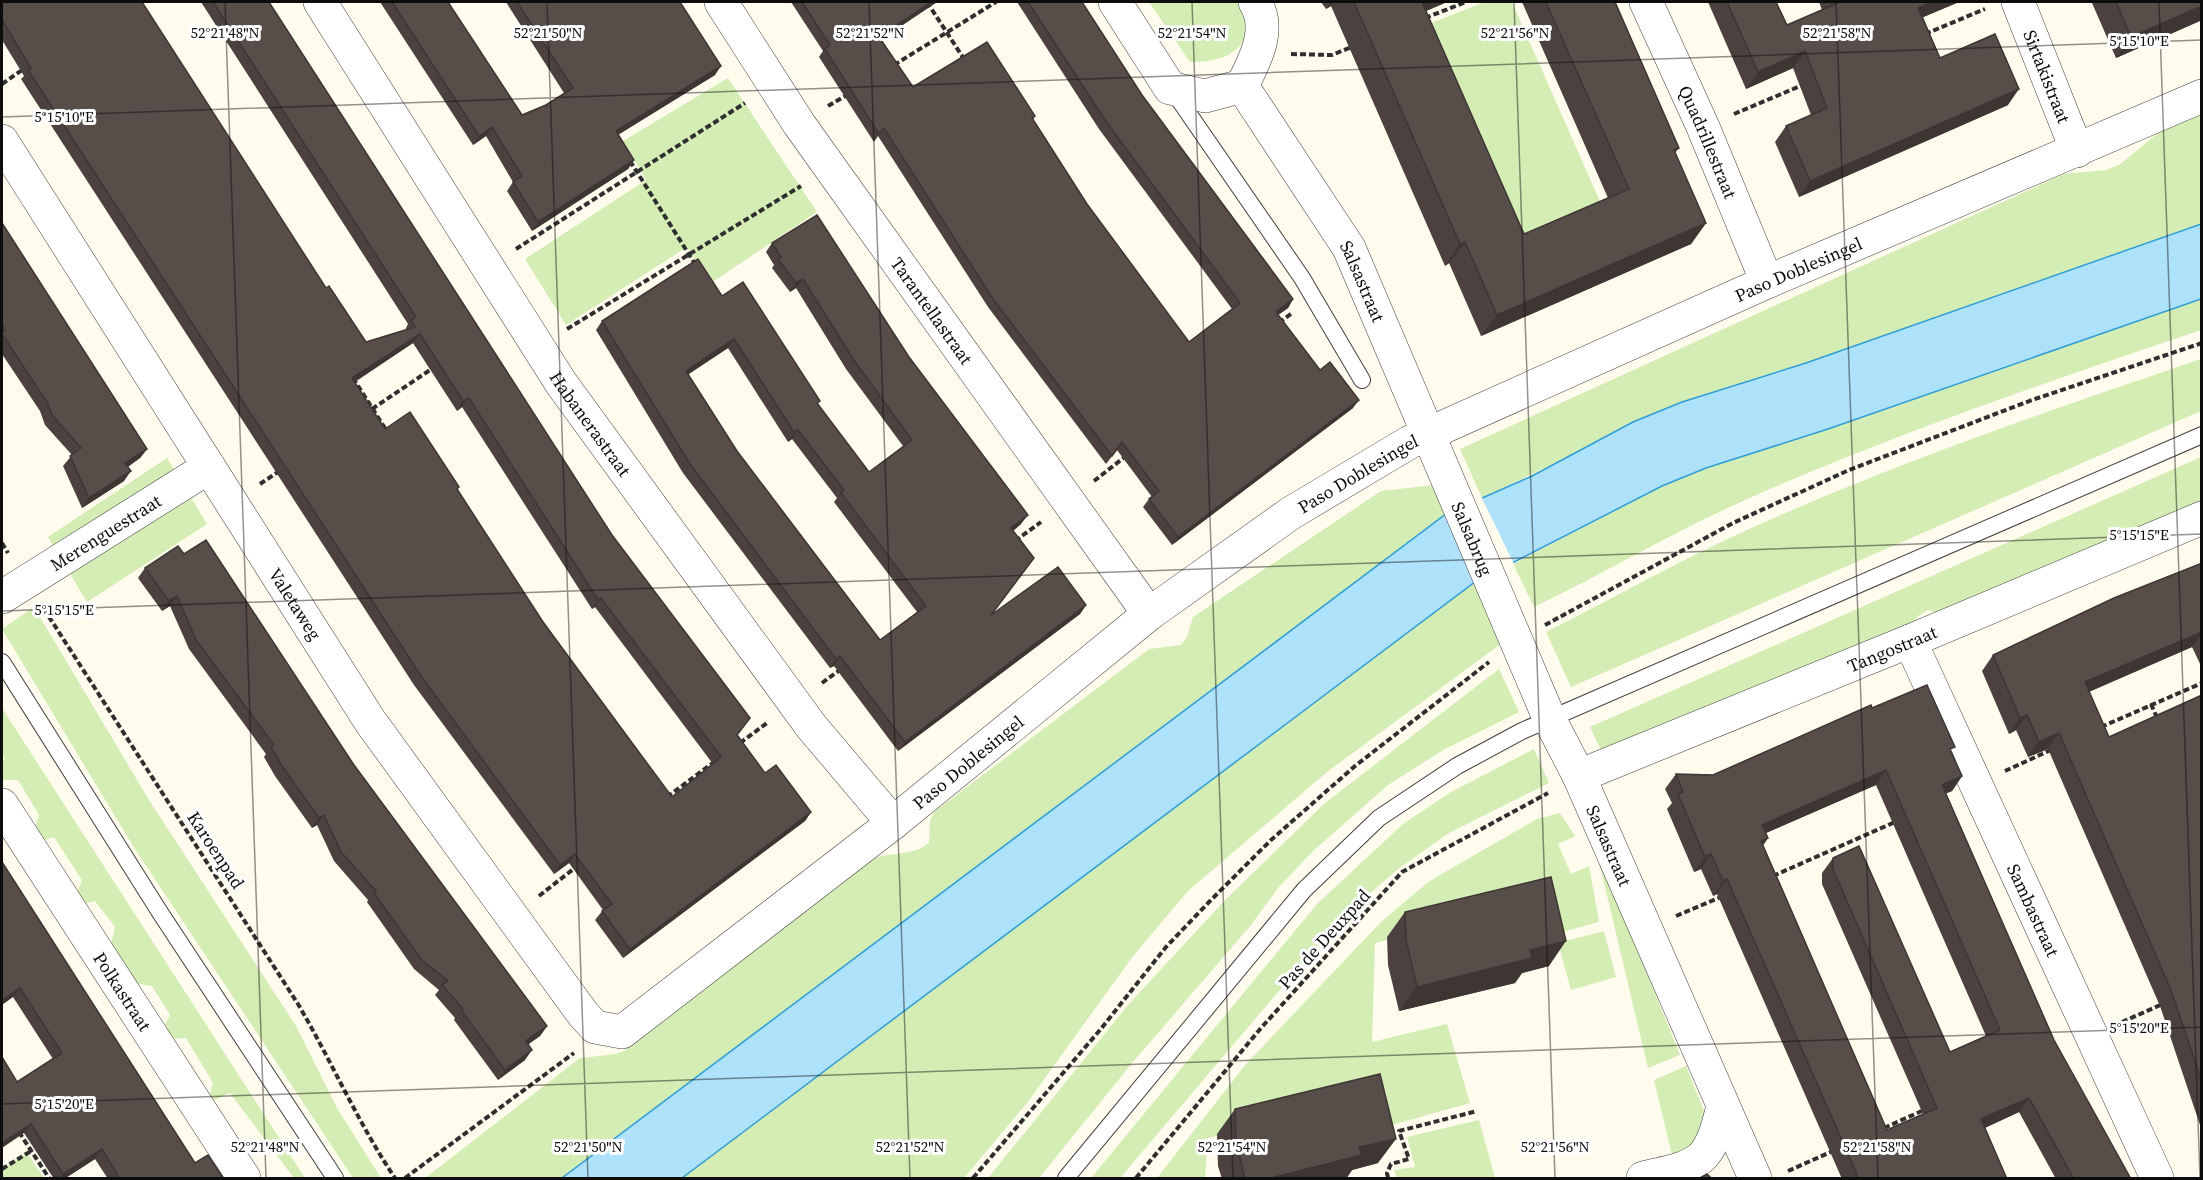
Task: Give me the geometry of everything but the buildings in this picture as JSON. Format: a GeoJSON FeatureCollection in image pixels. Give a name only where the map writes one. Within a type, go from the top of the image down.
{"type":"FeatureCollection","features":[{"type":"Feature","properties":{"kind":"street","name":"Habanerastraat"},"geometry":{"type":"LineString","coordinates":[[320,2],[561,383],[794,703],[893,823]]}},
{"type":"Feature","properties":{"kind":"street","name":"Tarantellastraat"},"geometry":{"type":"LineString","coordinates":[[721,2],[799,124],[1149,614]]}},
{"type":"Feature","properties":{"kind":"street"},"geometry":{"type":"LineString","coordinates":[[1115,2],[1170,88],[1206,96],[1242,86],[1259,52],[1263,14],[1255,2]]}},
{"type":"Feature","properties":{"kind":"street","name":"Quadrillestraat"},"geometry":{"type":"LineString","coordinates":[[1646,2],[1703,127],[1767,282]]}},
{"type":"Feature","properties":{"kind":"street","name":"Sirtakistraat"},"geometry":{"type":"LineString","coordinates":[[2004,4],[2077,151]]}},
{"type":"Feature","properties":{"kind":"street","name":"Salsastraat"},"geometry":{"type":"LineString","coordinates":[[1242,86],[1349,248],[1427,434],[1454,490]]}},
{"type":"Feature","properties":{"kind":"street","name":"Paso Doblesingel"},"geometry":{"type":"LineString","coordinates":[[614,1031],[893,823],[1149,614],[1291,513],[1427,434],[1767,282],[2202,96]]}},
{"type":"Feature","properties":{"kind":"street","name":"Valetaweg"},"geometry":{"type":"LineString","coordinates":[[2,141],[370,722],[583,1014],[595,1027],[614,1031]]}},
{"type":"Feature","properties":{"kind":"street","name":"Merenguestraat"},"geometry":{"type":"LineString","coordinates":[[14,589],[209,467]]}},
{"type":"Feature","properties":{"kind":"street","name":"Salsabrug"},"geometry":{"type":"LineString","coordinates":[[1454,490],[1495,585]]}},
{"type":"Feature","properties":{"kind":"street","name":"Tangostraat"},"geometry":{"type":"LineString","coordinates":[[1579,776],[1910,641],[2202,518]]}},
{"type":"Feature","properties":{"kind":"street","name":"Salsastraat"},"geometry":{"type":"LineString","coordinates":[[1495,585],[1551,720],[1579,776],[1723,1106],[1759,1168]]}},
{"type":"Feature","properties":{"kind":"street","name":"Sambastraat"},"geometry":{"type":"LineString","coordinates":[[1910,641],[2157,1179]]}},
{"type":"Feature","properties":{"kind":"street","name":"Polkastraat"},"geometry":{"type":"LineString","coordinates":[[2,806],[244,1179]]}},
{"type":"Feature","properties":{"kind":"street"},"geometry":{"type":"LineString","coordinates":[[1696,1164],[1715,1140],[1723,1106]]}},
{"type":"Feature","properties":{"kind":"street"},"geometry":{"type":"LineString","coordinates":[[1643,1179],[1696,1164],[1759,1168]]}},
{"type":"Feature","properties":{"kind":"lane"},"geometry":{"type":"LineString","coordinates":[[1170,88],[1302,278],[1362,380]]}},
{"type":"Feature","properties":{"kind":"lane"},"geometry":{"type":"LineString","coordinates":[[1066,1179],[1304,890],[1379,818],[1457,766],[1522,731],[2202,435]]}},
{"type":"Feature","properties":{"kind":"lane"},"geometry":{"type":"LineString","coordinates":[[2,662],[161,914],[335,1179]]}},
{"type":"Feature","properties":{"kind":"path"},"geometry":{"type":"LineString","coordinates":[[927,2],[966,62]]}},
{"type":"Feature","properties":{"kind":"path"},"geometry":{"type":"LineString","coordinates":[[887,69],[996,2]]}},
{"type":"Feature","properties":{"kind":"path"},"geometry":{"type":"LineString","coordinates":[[1414,22],[1466,2]]}},
{"type":"Feature","properties":{"kind":"path"},"geometry":{"type":"LineString","coordinates":[[1915,38],[2004,4]]}},
{"type":"Feature","properties":{"kind":"path"},"geometry":{"type":"LineString","coordinates":[[1259,52],[1332,55],[1363,43]]}},
{"type":"Feature","properties":{"kind":"path"},"geometry":{"type":"LineString","coordinates":[[2,84],[29,65]]}},
{"type":"Feature","properties":{"kind":"path"},"geometry":{"type":"LineString","coordinates":[[1703,127],[1809,83]]}},
{"type":"Feature","properties":{"kind":"path"},"geometry":{"type":"LineString","coordinates":[[488,267],[774,85]]}},
{"type":"Feature","properties":{"kind":"path"},"geometry":{"type":"LineString","coordinates":[[799,124],[848,94]]}},
{"type":"Feature","properties":{"kind":"path"},"geometry":{"type":"LineString","coordinates":[[624,152],[701,272]]}},
{"type":"Feature","properties":{"kind":"path"},"geometry":{"type":"LineString","coordinates":[[538,346],[688,252],[831,168]]}},
{"type":"Feature","properties":{"kind":"path"},"geometry":{"type":"LineString","coordinates":[[1276,326],[1312,297]]}},
{"type":"Feature","properties":{"kind":"path"},"geometry":{"type":"LineString","coordinates":[[363,415],[440,364]]}},
{"type":"Feature","properties":{"kind":"path"},"geometry":{"type":"LineString","coordinates":[[347,369],[392,439]]}},
{"type":"Feature","properties":{"kind":"path"},"geometry":{"type":"LineString","coordinates":[[1014,542],[1134,449]]}},
{"type":"Feature","properties":{"kind":"path"},"geometry":{"type":"LineString","coordinates":[[231,503],[288,465]]}},
{"type":"Feature","properties":{"kind":"path","name":"Karoenpad"},"geometry":{"type":"LineString","coordinates":[[2,543],[14,589],[298,1004],[334,1066],[357,1116],[395,1179]]}},
{"type":"Feature","properties":{"kind":"path"},"geometry":{"type":"LineString","coordinates":[[739,744],[849,663]]}},
{"type":"Feature","properties":{"kind":"path"},"geometry":{"type":"LineString","coordinates":[[2100,728],[2202,683]]}},
{"type":"Feature","properties":{"kind":"path"},"geometry":{"type":"LineString","coordinates":[[2151,704],[2160,726]]}},
{"type":"Feature","properties":{"kind":"path"},"geometry":{"type":"LineString","coordinates":[[1976,785],[2059,747]]}},
{"type":"Feature","properties":{"kind":"path"},"geometry":{"type":"LineString","coordinates":[[666,798],[721,757]]}},
{"type":"Feature","properties":{"kind":"path","name":"Pas de Deuxpad"},"geometry":{"type":"LineString","coordinates":[[1136,1179],[1261,1028],[1402,872],[1579,776]]}},
{"type":"Feature","properties":{"kind":"path"},"geometry":{"type":"LineString","coordinates":[[1764,879],[1902,818]]}},
{"type":"Feature","properties":{"kind":"path"},"geometry":{"type":"LineString","coordinates":[[1828,852],[1833,863]]}},
{"type":"Feature","properties":{"kind":"path"},"geometry":{"type":"LineString","coordinates":[[512,916],[584,860]]}},
{"type":"Feature","properties":{"kind":"path"},"geometry":{"type":"LineString","coordinates":[[1645,929],[1731,893]]}},
{"type":"Feature","properties":{"kind":"path"},"geometry":{"type":"LineString","coordinates":[[2091,1035],[2168,1002]]}},
{"type":"Feature","properties":{"kind":"path"},"geometry":{"type":"LineString","coordinates":[[405,1179],[614,1031]]}},
{"type":"Feature","properties":{"kind":"path"},"geometry":{"type":"LineString","coordinates":[[1875,1132],[1927,1109]]}},
{"type":"Feature","properties":{"kind":"path"},"geometry":{"type":"LineString","coordinates":[[1389,1179],[1387,1173],[1391,1164],[1408,1159],[1399,1131],[1477,1111]]}},
{"type":"Feature","properties":{"kind":"path"},"geometry":{"type":"LineString","coordinates":[[14,1123],[49,1179]]}},
{"type":"Feature","properties":{"kind":"path"},"geometry":{"type":"LineString","coordinates":[[1759,1168],[1843,1146]]}},
{"type":"Feature","properties":{"kind":"path"},"geometry":{"type":"LineString","coordinates":[[2,1169],[31,1151]]}},
{"type":"Feature","properties":{"kind":"green space"},"geometry":{"type":"Polygon","coordinates":[[[1149,2],[1242,2],[1254,26],[1241,44],[1228,55],[1212,60],[1190,62],[1149,2]]]}},
{"type":"Feature","properties":{"kind":"green space"},"geometry":{"type":"Polygon","coordinates":[[[1485,2],[1512,2],[1602,206],[1510,245],[1418,28],[1485,2]]]}},
{"type":"Feature","properties":{"kind":"green space"},"geometry":{"type":"Polygon","coordinates":[[[728,78],[817,212],[711,283],[687,247],[566,325],[525,259],[646,180],[623,141],[728,78]]]}},
{"type":"Feature","properties":{"kind":"green space"},"geometry":{"type":"Polygon","coordinates":[[[2201,113],[2201,224],[1806,363],[1682,402],[1482,498],[1460,449],[2064,174],[2106,170],[2119,165],[2158,133],[2201,113]]]}},
{"type":"Feature","properties":{"kind":"green space"},"geometry":{"type":"Polygon","coordinates":[[[2201,299],[2201,330],[1971,410],[1801,476],[1718,512],[1534,607],[1513,564],[1662,486],[1706,468],[1828,429],[2201,299]]]}},
{"type":"Feature","properties":{"kind":"green space"},"geometry":{"type":"Polygon","coordinates":[[[2201,359],[2201,411],[1571,687],[1546,632],[1651,577],[1729,538],[1921,458],[2201,359]]]}},
{"type":"Feature","properties":{"kind":"green space"},"geometry":{"type":"Polygon","coordinates":[[[2201,457],[2201,504],[1938,613],[1928,610],[1918,616],[1908,630],[1607,763],[1590,727],[2201,457]]]}},
{"type":"Feature","properties":{"kind":"green space"},"geometry":{"type":"Polygon","coordinates":[[[167,458],[207,524],[87,602],[48,537],[167,458]]]}},
{"type":"Feature","properties":{"kind":"green space"},"geometry":{"type":"Polygon","coordinates":[[[1434,485],[1446,514],[562,1178],[425,1178],[580,1058],[616,1054],[626,1050],[868,862],[883,856],[914,851],[929,843],[930,821],[934,812],[1149,649],[1181,645],[1187,637],[1193,617],[1381,491],[1434,485]]]}},
{"type":"Feature","properties":{"kind":"green space"},"geometry":{"type":"Polygon","coordinates":[[[1475,582],[1502,643],[1327,772],[1188,891],[1133,956],[1027,1103],[964,1178],[682,1178],[1475,582]]]}},
{"type":"Feature","properties":{"kind":"green space"},"geometry":{"type":"Polygon","coordinates":[[[34,607],[149,800],[296,1026],[337,1108],[381,1178],[353,1178],[133,846],[2,629],[34,607]]]}},
{"type":"Feature","properties":{"kind":"green space"},"geometry":{"type":"Polygon","coordinates":[[[1499,669],[1519,712],[1445,749],[1388,785],[1312,852],[1278,888],[1251,925],[1133,1062],[1039,1178],[988,1178],[1128,1005],[1226,899],[1325,803],[1499,669]]]}},
{"type":"Feature","properties":{"kind":"green space"},"geometry":{"type":"Polygon","coordinates":[[[2,708],[305,1178],[294,1178],[230,1093],[208,1103],[213,1083],[186,1038],[168,1039],[162,1031],[170,1015],[152,986],[132,983],[110,949],[115,927],[95,901],[80,905],[75,898],[82,880],[54,837],[41,842],[33,832],[39,815],[18,780],[2,780],[2,762],[5,759],[2,754],[2,708]]]}},
{"type":"Feature","properties":{"kind":"green space"},"geometry":{"type":"Polygon","coordinates":[[[1534,749],[1549,783],[1449,833],[1398,869],[1329,932],[1120,1178],[1091,1178],[1317,904],[1403,824],[1451,792],[1534,749]]]}},
{"type":"Feature","properties":{"kind":"green space"},"geometry":{"type":"Polygon","coordinates":[[[1560,813],[1575,836],[1558,844],[1571,874],[1589,866],[1599,922],[1555,934],[1526,904],[1375,943],[1372,1042],[1447,1024],[1470,1103],[1388,1126],[1352,1104],[1208,1138],[1205,1178],[1157,1178],[1246,1064],[1381,922],[1428,882],[1537,819],[1560,813]]]}},
{"type":"Feature","properties":{"kind":"green space"},"geometry":{"type":"Polygon","coordinates":[[[1595,845],[1680,1055],[1648,1068],[1595,845]]]}},
{"type":"Feature","properties":{"kind":"green space"},"geometry":{"type":"Polygon","coordinates":[[[1604,931],[1616,977],[1571,990],[1558,943],[1604,931]]]}},
{"type":"Feature","properties":{"kind":"green space"},"geometry":{"type":"Polygon","coordinates":[[[1686,1066],[1706,1116],[1707,1139],[1673,1159],[1654,1080],[1686,1066]]]}},
{"type":"Feature","properties":{"kind":"green space"},"geometry":{"type":"Polygon","coordinates":[[[1479,1120],[1495,1178],[1397,1178],[1394,1170],[1415,1167],[1407,1137],[1479,1120]]]}},
{"type":"Feature","properties":{"kind":"green space"},"geometry":{"type":"Polygon","coordinates":[[[27,1153],[44,1178],[2,1178],[2,1168],[27,1153]]]}},
{"type":"Feature","properties":{"kind":"water"},"geometry":{"type":"Polygon","coordinates":[[[2201,224],[2201,299],[1828,429],[1706,468],[1662,486],[1475,582],[682,1178],[562,1178],[1446,514],[1532,476],[1633,422],[1682,402],[1806,363],[2201,224]]]}},
{"type":"Feature","properties":{"kind":"pier"},"geometry":{"type":"Polygon","coordinates":[[[1481,496],[1515,566],[1477,585],[1445,511],[1481,496]]]}}]}
